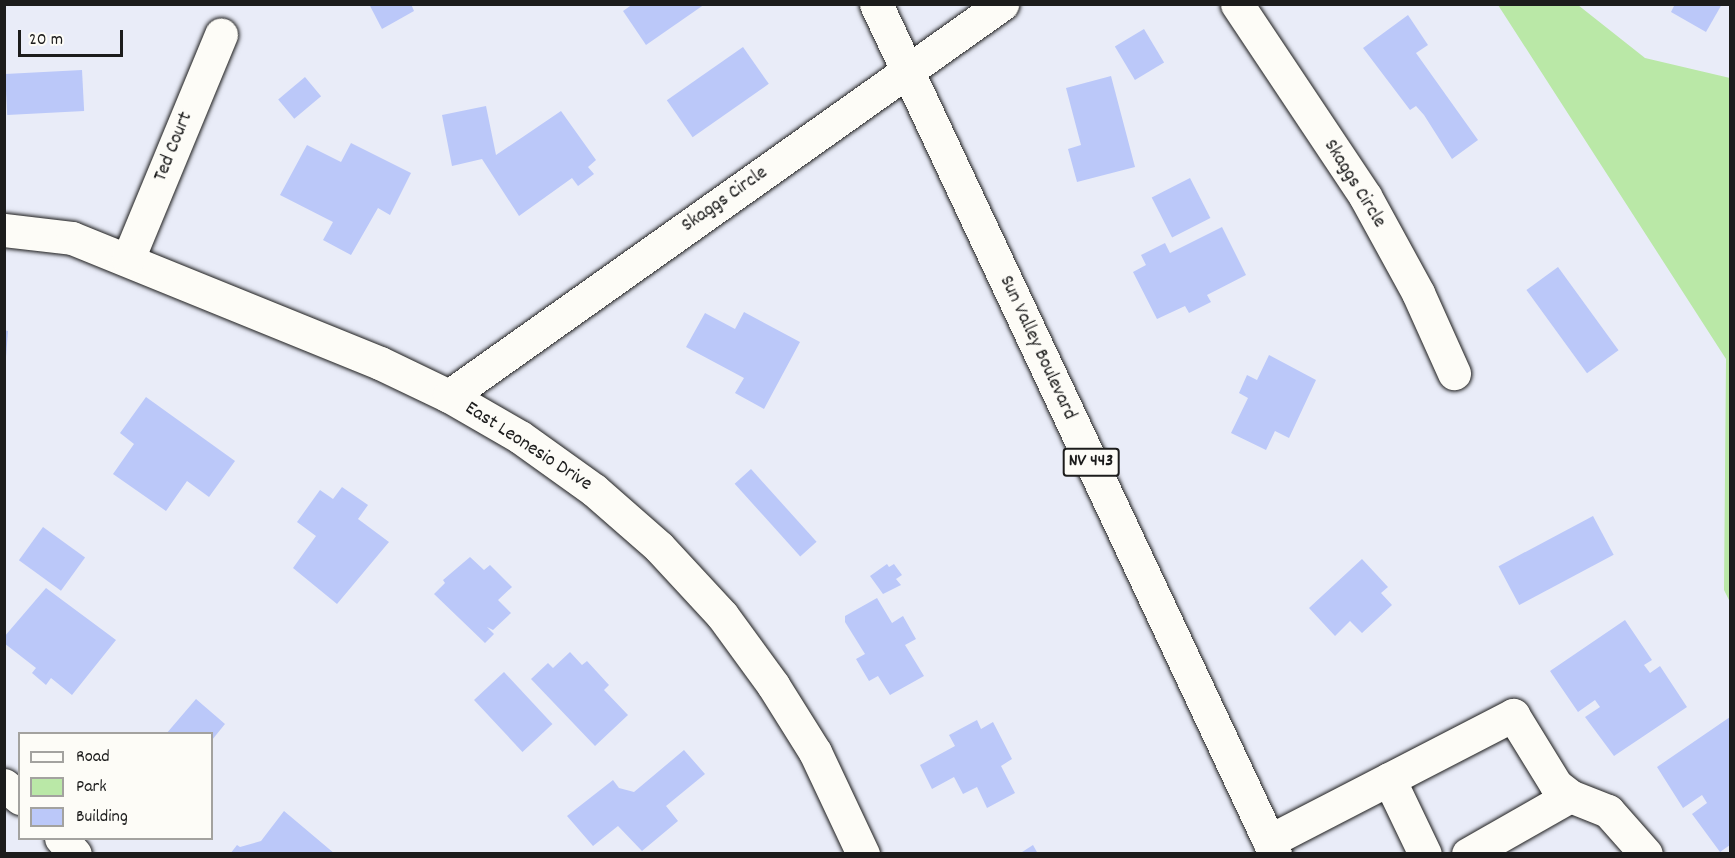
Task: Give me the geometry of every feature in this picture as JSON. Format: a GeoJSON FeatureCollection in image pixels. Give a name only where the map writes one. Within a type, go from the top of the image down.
{"type":"FeatureCollection","features":[{"type":"Feature","properties":{"kind":"street","name":"Sun Valley Boulevard"},"geometry":{"type":"LineString","coordinates":[[876,4],[1272,847]]}},
{"type":"Feature","properties":{"kind":"street","name":"Skaggs Circle"},"geometry":{"type":"LineString","coordinates":[[449,396],[1002,4]]}},
{"type":"Feature","properties":{"kind":"street","name":"Skaggs Circle"},"geometry":{"type":"LineString","coordinates":[[1237,4],[1365,196],[1418,293],[1454,373]]}},
{"type":"Feature","properties":{"kind":"street","name":"Ted Court"},"geometry":{"type":"LineString","coordinates":[[128,259],[221,35]]}},
{"type":"Feature","properties":{"kind":"street","name":"East Leonesio Drive"},"geometry":{"type":"LineString","coordinates":[[4,230],[72,238],[128,259],[449,396],[520,436],[594,490],[658,547],[722,615],[773,685],[815,752],[863,854]]}},
{"type":"Feature","properties":{"kind":"street"},"geometry":{"type":"LineString","coordinates":[[1272,847],[1389,779],[1513,715],[1556,785],[1570,796],[1608,811],[1646,854]]}},
{"type":"Feature","properties":{"kind":"street"},"geometry":{"type":"LineString","coordinates":[[1389,779],[1425,854]]}},
{"type":"Feature","properties":{"kind":"street"},"geometry":{"type":"LineString","coordinates":[[4,785],[18,796]]}},
{"type":"Feature","properties":{"kind":"street"},"geometry":{"type":"LineString","coordinates":[[1468,854],[1570,796]]}},
{"type":"Feature","properties":{"kind":"street"},"geometry":{"type":"LineString","coordinates":[[63,840],[75,854]]}},
{"type":"Feature","properties":{"kind":"green space"},"geometry":{"type":"Polygon","coordinates":[[[1498,5],[1578,5],[1645,58],[1730,78],[1730,602],[1724,590],[1726,359],[1498,5]]]}},
{"type":"Feature","properties":{"kind":"building"},"geometry":{"type":"Polygon","coordinates":[[[369,4],[411,4],[414,11],[382,29],[369,4]]]}},
{"type":"Feature","properties":{"kind":"building"},"geometry":{"type":"Polygon","coordinates":[[[633,4],[705,4],[646,45],[623,11],[633,4]]]}},
{"type":"Feature","properties":{"kind":"building"},"geometry":{"type":"Polygon","coordinates":[[[1675,4],[1722,4],[1706,32],[1671,12],[1675,4]]]}},
{"type":"Feature","properties":{"kind":"building"},"geometry":{"type":"Polygon","coordinates":[[[1408,15],[1428,45],[1416,53],[1478,140],[1452,159],[1424,115],[1416,106],[1410,110],[1363,48],[1408,15]]]}},
{"type":"Feature","properties":{"kind":"building"},"geometry":{"type":"Polygon","coordinates":[[[1144,29],[1164,62],[1135,80],[1115,47],[1144,29]]]}},
{"type":"Feature","properties":{"kind":"building"},"geometry":{"type":"Polygon","coordinates":[[[743,47],[769,84],[693,137],[667,100],[743,47]]]}},
{"type":"Feature","properties":{"kind":"building"},"geometry":{"type":"Polygon","coordinates":[[[82,70],[84,111],[7,115],[5,74],[82,70]]]}},
{"type":"Feature","properties":{"kind":"building"},"geometry":{"type":"Polygon","coordinates":[[[1111,76],[1135,167],[1077,182],[1068,149],[1081,145],[1066,88],[1111,76]]]}},
{"type":"Feature","properties":{"kind":"building"},"geometry":{"type":"Polygon","coordinates":[[[305,77],[321,96],[294,119],[278,99],[305,77]]]}},
{"type":"Feature","properties":{"kind":"building"},"geometry":{"type":"Polygon","coordinates":[[[486,106],[496,155],[561,111],[596,160],[588,167],[594,174],[578,186],[572,178],[519,216],[482,159],[452,166],[442,115],[486,106]]]}},
{"type":"Feature","properties":{"kind":"building"},"geometry":{"type":"Polygon","coordinates":[[[351,143],[411,173],[390,215],[378,208],[351,255],[323,240],[333,222],[280,195],[307,145],[341,162],[351,143]]]}},
{"type":"Feature","properties":{"kind":"building"},"geometry":{"type":"Polygon","coordinates":[[[1190,178],[1210,218],[1172,238],[1152,198],[1190,178]]]}},
{"type":"Feature","properties":{"kind":"building"},"geometry":{"type":"Polygon","coordinates":[[[1222,227],[1246,275],[1207,295],[1211,302],[1189,313],[1185,306],[1157,319],[1133,272],[1146,265],[1141,255],[1165,243],[1170,253],[1222,227]]]}},
{"type":"Feature","properties":{"kind":"building"},"geometry":{"type":"Polygon","coordinates":[[[1558,267],[1619,350],[1587,373],[1526,290],[1558,267]]]}},
{"type":"Feature","properties":{"kind":"building"},"geometry":{"type":"Polygon","coordinates":[[[744,312],[800,342],[764,409],[735,393],[744,378],[686,347],[705,313],[735,329],[744,312]]]}},
{"type":"Feature","properties":{"kind":"building"},"geometry":{"type":"Polygon","coordinates":[[[4,330],[8,331],[6,357],[4,357],[4,330]]]}},
{"type":"Feature","properties":{"kind":"building"},"geometry":{"type":"Polygon","coordinates":[[[1269,355],[1316,380],[1289,438],[1275,431],[1266,450],[1231,433],[1248,398],[1239,393],[1247,375],[1257,380],[1269,355]]]}},
{"type":"Feature","properties":{"kind":"building"},"geometry":{"type":"Polygon","coordinates":[[[146,397],[235,461],[209,497],[187,481],[166,511],[113,474],[134,444],[120,433],[146,397]]]}},
{"type":"Feature","properties":{"kind":"building"},"geometry":{"type":"Polygon","coordinates":[[[751,469],[817,542],[800,557],[735,484],[751,469]]]}},
{"type":"Feature","properties":{"kind":"building"},"geometry":{"type":"Polygon","coordinates":[[[342,487],[368,505],[358,519],[389,542],[337,604],[293,568],[316,536],[297,522],[320,490],[333,499],[342,487]]]}},
{"type":"Feature","properties":{"kind":"building"},"geometry":{"type":"Polygon","coordinates":[[[1593,516],[1614,555],[1519,605],[1499,566],[1593,516]]]}},
{"type":"Feature","properties":{"kind":"building"},"geometry":{"type":"Polygon","coordinates":[[[43,527],[85,558],[61,591],[19,560],[43,527]]]}},
{"type":"Feature","properties":{"kind":"building"},"geometry":{"type":"Polygon","coordinates":[[[470,557],[484,570],[490,565],[512,587],[498,600],[511,613],[493,630],[487,627],[494,634],[485,643],[434,594],[445,583],[443,580],[470,557]]]}},
{"type":"Feature","properties":{"kind":"building"},"geometry":{"type":"Polygon","coordinates":[[[1362,559],[1388,587],[1381,593],[1392,605],[1362,633],[1350,621],[1335,636],[1309,608],[1362,559]]]}},
{"type":"Feature","properties":{"kind":"building"},"geometry":{"type":"Polygon","coordinates":[[[887,564],[889,567],[894,564],[902,575],[896,579],[901,585],[883,594],[870,576],[887,564]]]}},
{"type":"Feature","properties":{"kind":"building"},"geometry":{"type":"Polygon","coordinates":[[[46,588],[116,640],[72,695],[51,678],[46,685],[32,673],[36,668],[4,643],[4,637],[46,588]]]}},
{"type":"Feature","properties":{"kind":"building"},"geometry":{"type":"Polygon","coordinates":[[[877,598],[892,623],[903,616],[916,639],[905,645],[924,676],[890,695],[878,676],[869,681],[856,659],[865,654],[845,622],[845,616],[877,598]]]}},
{"type":"Feature","properties":{"kind":"building"},"geometry":{"type":"Polygon","coordinates":[[[1625,620],[1652,660],[1644,665],[1650,673],[1660,666],[1687,707],[1614,756],[1585,717],[1600,707],[1595,700],[1578,712],[1550,671],[1625,620]]]}},
{"type":"Feature","properties":{"kind":"building"},"geometry":{"type":"Polygon","coordinates":[[[570,652],[582,665],[587,661],[609,685],[604,690],[628,715],[595,746],[531,679],[548,663],[553,668],[570,652]]]}},
{"type":"Feature","properties":{"kind":"building"},"geometry":{"type":"Polygon","coordinates":[[[504,672],[552,724],[522,752],[474,700],[504,672]]]}},
{"type":"Feature","properties":{"kind":"building"},"geometry":{"type":"Polygon","coordinates":[[[196,699],[225,724],[213,739],[213,732],[168,732],[196,699]]]}},
{"type":"Feature","properties":{"kind":"building"},"geometry":{"type":"Polygon","coordinates":[[[1730,717],[1730,845],[1720,852],[1692,814],[1707,803],[1702,795],[1683,808],[1657,767],[1730,717]]]}},
{"type":"Feature","properties":{"kind":"building"},"geometry":{"type":"Polygon","coordinates":[[[977,720],[981,729],[993,722],[1012,759],[1001,766],[1015,793],[987,808],[977,787],[963,794],[954,777],[932,789],[920,765],[955,746],[949,735],[977,720]]]}},
{"type":"Feature","properties":{"kind":"building"},"geometry":{"type":"Polygon","coordinates":[[[684,750],[705,774],[666,806],[678,821],[642,851],[618,826],[593,846],[567,816],[613,780],[619,788],[634,792],[684,750]]]}},
{"type":"Feature","properties":{"kind":"building"},"geometry":{"type":"Polygon","coordinates":[[[284,811],[335,854],[230,854],[237,845],[240,847],[261,841],[284,811]]]}},
{"type":"Feature","properties":{"kind":"building"},"geometry":{"type":"Polygon","coordinates":[[[1033,845],[1038,854],[1019,854],[1033,845]]]}}]}
